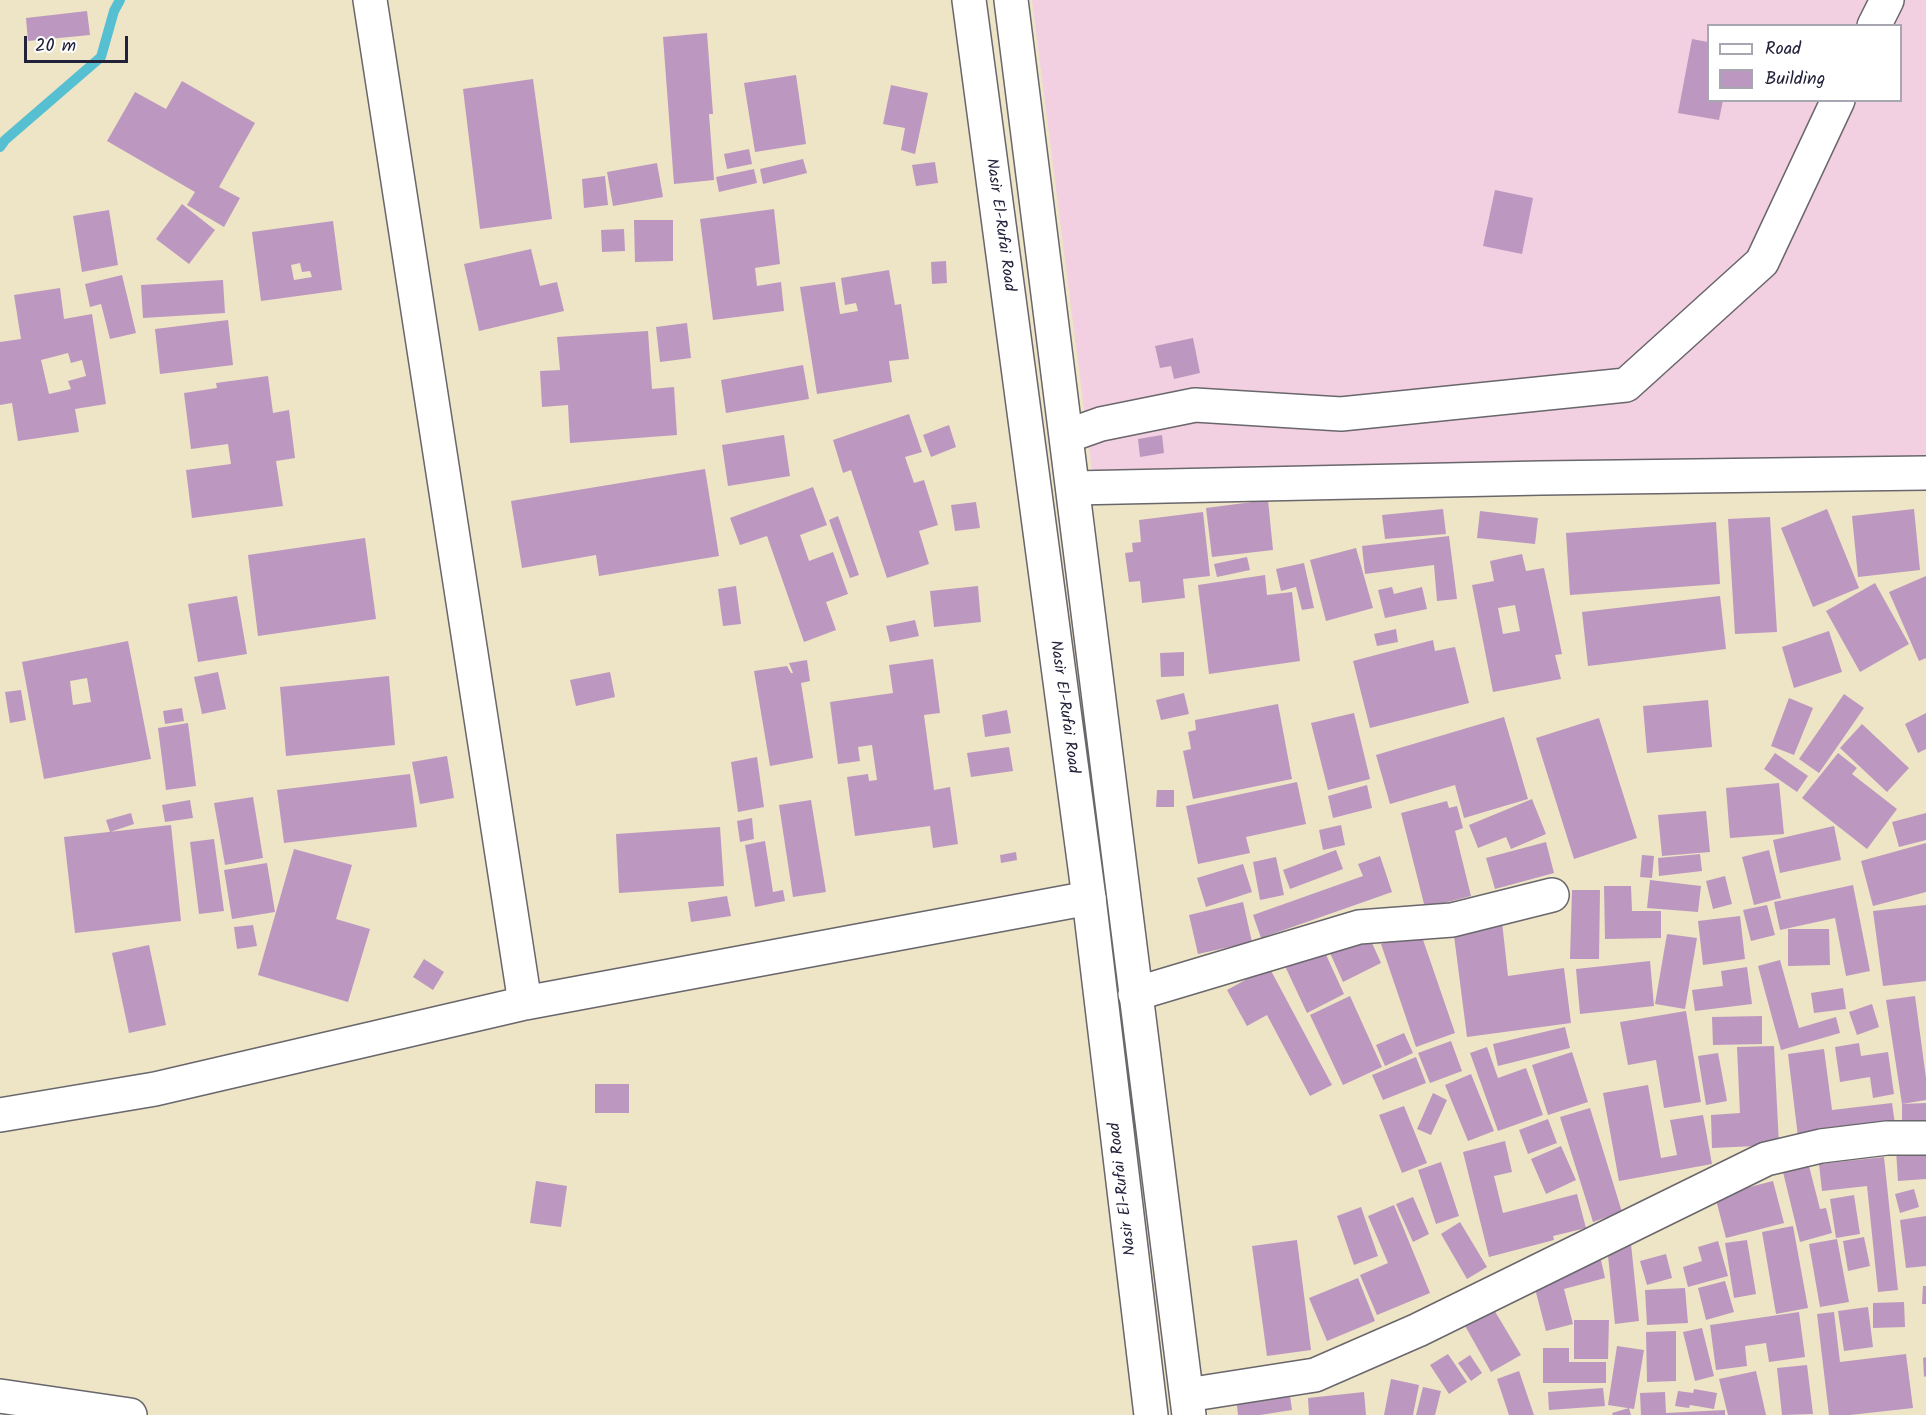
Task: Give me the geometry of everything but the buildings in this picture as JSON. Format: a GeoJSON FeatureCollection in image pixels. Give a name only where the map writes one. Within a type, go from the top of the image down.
{"type":"FeatureCollection","features":[{"type":"Feature","properties":{"kind":"street"},"geometry":{"type":"LineString","coordinates":[[370,0],[525,1003]]}},
{"type":"Feature","properties":{"kind":"street","name":"Nasir El-Rufai Road"},"geometry":{"type":"LineString","coordinates":[[969,0],[1089,898],[1151,1415]]}},
{"type":"Feature","properties":{"kind":"street"},"geometry":{"type":"LineString","coordinates":[[1011,0],[1188,1405],[1315,1375],[1418,1330],[1766,1159],[1821,1146],[1887,1138],[1926,1138]]}},
{"type":"Feature","properties":{"kind":"street"},"geometry":{"type":"LineString","coordinates":[[1875,24],[1887,0]]}},
{"type":"Feature","properties":{"kind":"street"},"geometry":{"type":"LineString","coordinates":[[1067,436],[1101,424],[1195,405],[1341,414],[1626,385],[1762,262],[1837,102]]}},
{"type":"Feature","properties":{"kind":"street"},"geometry":{"type":"LineString","coordinates":[[1074,488],[1529,478],[1926,473]]}},
{"type":"Feature","properties":{"kind":"street"},"geometry":{"type":"LineString","coordinates":[[1135,994],[1359,927],[1452,920],[1552,895]]}},
{"type":"Feature","properties":{"kind":"street"},"geometry":{"type":"LineString","coordinates":[[0,1115],[155,1089],[525,1003],[1089,898]]}},
{"type":"Feature","properties":{"kind":"street"},"geometry":{"type":"LineString","coordinates":[[0,1396],[130,1415]]}},
{"type":"Feature","properties":{"kind":"shaded area"},"geometry":{"type":"Polygon","coordinates":[[[1032,0],[1926,0],[1926,460],[1093,479],[1032,0]]]}},
{"type":"Feature","properties":{"kind":"waterway"},"geometry":{"type":"LineString","coordinates":[[0,147],[5,140],[101,57],[114,11],[120,0]]}}]}
